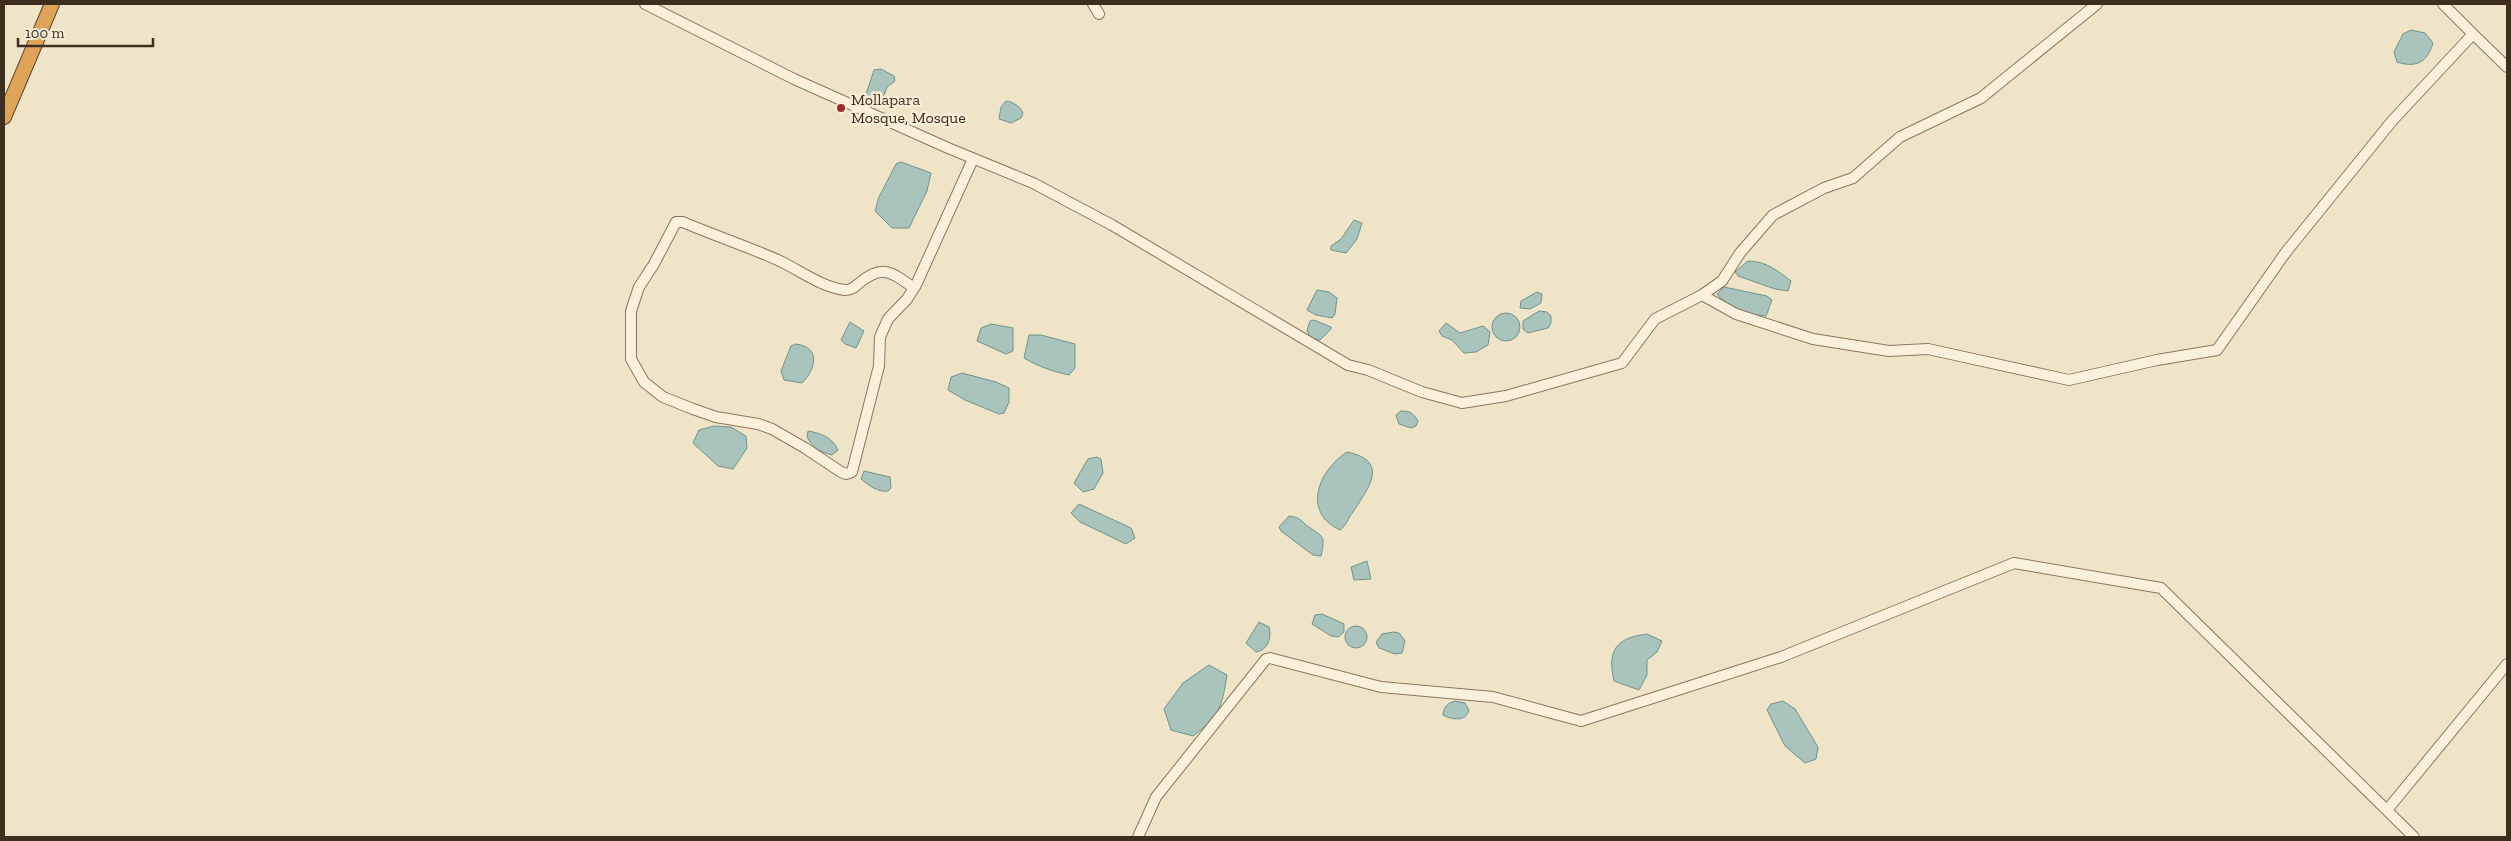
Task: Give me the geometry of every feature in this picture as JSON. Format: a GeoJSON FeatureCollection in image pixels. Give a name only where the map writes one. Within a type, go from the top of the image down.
{"type":"FeatureCollection","features":[{"type":"Feature","properties":{"kind":"highway"},"geometry":{"type":"LineString","coordinates":[[4,117],[52,4]]}},
{"type":"Feature","properties":{"kind":"street"},"geometry":{"type":"LineString","coordinates":[[645,4],[794,79],[973,159],[1033,183],[1112,225],[1348,365],[1368,370],[1422,392],[1462,403],[1506,396],[1622,363],[1655,319],[1702,295],[1722,281],[1740,253],[1773,215],[1824,188],[1853,178],[1900,137],[1981,98],[2097,4]]}},
{"type":"Feature","properties":{"kind":"street"},"geometry":{"type":"LineString","coordinates":[[1093,4],[1099,14]]}},
{"type":"Feature","properties":{"kind":"street"},"geometry":{"type":"LineString","coordinates":[[2443,4],[2507,67]]}},
{"type":"Feature","properties":{"kind":"street"},"geometry":{"type":"LineString","coordinates":[[1702,295],[1736,314],[1813,339],[1889,351],[1928,349],[2069,380],[2157,360],[2217,350],[2286,252],[2392,121],[2473,34]]}},
{"type":"Feature","properties":{"kind":"street"},"geometry":{"type":"LineString","coordinates":[[914,288],[896,275],[878,271],[872,273],[854,288],[845,290],[803,275],[780,261],[683,222],[676,222],[634,300],[630,344],[631,359],[644,382],[663,397],[716,417],[758,424],[772,430],[846,474],[852,472],[879,366],[880,337],[888,319],[907,299],[914,288],[973,159]]}},
{"type":"Feature","properties":{"kind":"street"},"geometry":{"type":"LineString","coordinates":[[1138,837],[1156,797],[1266,659],[1270,658],[1381,687],[1492,697],[1581,721],[1781,657],[2014,563],[2161,588],[2414,837]]}},
{"type":"Feature","properties":{"kind":"street"},"geometry":{"type":"LineString","coordinates":[[2387,810],[2507,664]]}},
{"type":"Feature","properties":{"kind":"water"},"geometry":{"type":"Polygon","coordinates":[[[2411,30],[2425,33],[2433,43],[2431,50],[2424,59],[2415,64],[2397,62],[2394,52],[2403,34],[2411,30]]]}},
{"type":"Feature","properties":{"kind":"water"},"geometry":{"type":"Polygon","coordinates":[[[881,69],[894,76],[895,81],[887,87],[881,103],[878,104],[869,102],[866,94],[874,70],[881,69]]]}},
{"type":"Feature","properties":{"kind":"water"},"geometry":{"type":"Polygon","coordinates":[[[1006,101],[1013,103],[1020,109],[1023,113],[1021,118],[1011,123],[999,119],[1001,107],[1006,101]]]}},
{"type":"Feature","properties":{"kind":"water"},"geometry":{"type":"Polygon","coordinates":[[[901,162],[931,173],[927,191],[909,228],[892,228],[875,211],[879,197],[896,164],[901,162]]]}},
{"type":"Feature","properties":{"kind":"water"},"geometry":{"type":"Polygon","coordinates":[[[1354,220],[1362,223],[1357,239],[1346,253],[1331,250],[1331,246],[1341,239],[1354,220]]]}},
{"type":"Feature","properties":{"kind":"water"},"geometry":{"type":"Polygon","coordinates":[[[1748,261],[1766,265],[1786,277],[1791,281],[1788,291],[1775,289],[1738,276],[1735,272],[1748,261]]]}},
{"type":"Feature","properties":{"kind":"water"},"geometry":{"type":"Polygon","coordinates":[[[1724,287],[1767,296],[1772,300],[1766,316],[1746,312],[1727,303],[1717,294],[1724,287]]]}},
{"type":"Feature","properties":{"kind":"water"},"geometry":{"type":"Polygon","coordinates":[[[1317,290],[1329,292],[1337,298],[1335,314],[1332,318],[1316,315],[1307,310],[1317,290]]]}},
{"type":"Feature","properties":{"kind":"water"},"geometry":{"type":"Polygon","coordinates":[[[1537,292],[1542,294],[1541,303],[1530,309],[1520,308],[1521,301],[1537,292]]]}},
{"type":"Feature","properties":{"kind":"water"},"geometry":{"type":"Polygon","coordinates":[[[1539,311],[1547,312],[1551,316],[1551,323],[1548,328],[1528,333],[1523,329],[1523,321],[1539,311]]]}},
{"type":"Feature","properties":{"kind":"water"},"geometry":{"type":"Polygon","coordinates":[[[1506,313],[1516,317],[1520,327],[1516,337],[1506,341],[1496,337],[1492,327],[1496,317],[1506,313]]]}},
{"type":"Feature","properties":{"kind":"water"},"geometry":{"type":"Polygon","coordinates":[[[1314,320],[1331,327],[1320,340],[1310,338],[1307,330],[1310,321],[1314,320]]]}},
{"type":"Feature","properties":{"kind":"water"},"geometry":{"type":"Polygon","coordinates":[[[850,322],[864,331],[856,348],[845,344],[841,340],[850,322]]]}},
{"type":"Feature","properties":{"kind":"water"},"geometry":{"type":"Polygon","coordinates":[[[1446,323],[1460,333],[1483,326],[1490,332],[1488,345],[1476,352],[1464,353],[1452,340],[1442,336],[1439,331],[1446,323]]]}},
{"type":"Feature","properties":{"kind":"water"},"geometry":{"type":"Polygon","coordinates":[[[991,324],[1013,328],[1013,351],[1006,354],[977,341],[981,328],[991,324]]]}},
{"type":"Feature","properties":{"kind":"water"},"geometry":{"type":"Polygon","coordinates":[[[1029,335],[1041,335],[1075,344],[1075,368],[1069,375],[1035,364],[1024,358],[1029,335]]]}},
{"type":"Feature","properties":{"kind":"water"},"geometry":{"type":"Polygon","coordinates":[[[796,344],[809,349],[814,359],[807,377],[802,383],[784,380],[781,371],[791,346],[796,344]]]}},
{"type":"Feature","properties":{"kind":"water"},"geometry":{"type":"Polygon","coordinates":[[[962,373],[996,382],[1009,388],[1009,402],[1004,413],[999,414],[965,400],[948,390],[951,377],[962,373]]]}},
{"type":"Feature","properties":{"kind":"water"},"geometry":{"type":"Polygon","coordinates":[[[1401,411],[1413,414],[1418,421],[1416,426],[1411,428],[1399,424],[1396,415],[1401,411]]]}},
{"type":"Feature","properties":{"kind":"water"},"geometry":{"type":"Polygon","coordinates":[[[714,426],[731,427],[746,436],[747,448],[733,469],[718,466],[693,443],[699,430],[714,426]]]}},
{"type":"Feature","properties":{"kind":"water"},"geometry":{"type":"Polygon","coordinates":[[[808,431],[826,437],[833,442],[838,450],[832,455],[817,449],[807,437],[808,431]]]}},
{"type":"Feature","properties":{"kind":"water"},"geometry":{"type":"Polygon","coordinates":[[[1347,452],[1360,456],[1368,462],[1372,468],[1372,476],[1365,493],[1346,524],[1340,530],[1328,522],[1321,513],[1318,491],[1329,469],[1347,452]]]}},
{"type":"Feature","properties":{"kind":"water"},"geometry":{"type":"Polygon","coordinates":[[[1097,457],[1101,459],[1103,473],[1094,489],[1083,492],[1074,483],[1088,459],[1097,457]]]}},
{"type":"Feature","properties":{"kind":"water"},"geometry":{"type":"Polygon","coordinates":[[[864,471],[890,477],[891,488],[885,491],[877,490],[870,486],[861,479],[864,471]]]}},
{"type":"Feature","properties":{"kind":"water"},"geometry":{"type":"Polygon","coordinates":[[[1079,504],[1131,528],[1135,538],[1126,544],[1080,522],[1071,513],[1079,504]]]}},
{"type":"Feature","properties":{"kind":"water"},"geometry":{"type":"Polygon","coordinates":[[[1289,516],[1299,519],[1321,536],[1323,543],[1321,556],[1313,555],[1281,531],[1279,527],[1289,516]]]}},
{"type":"Feature","properties":{"kind":"water"},"geometry":{"type":"Polygon","coordinates":[[[1367,561],[1371,579],[1354,580],[1351,567],[1367,561]]]}},
{"type":"Feature","properties":{"kind":"water"},"geometry":{"type":"Polygon","coordinates":[[[1322,614],[1344,624],[1344,632],[1338,637],[1331,636],[1312,624],[1315,615],[1322,614]]]}},
{"type":"Feature","properties":{"kind":"water"},"geometry":{"type":"Polygon","coordinates":[[[1259,622],[1269,627],[1270,635],[1264,649],[1256,652],[1246,643],[1259,622]]]}},
{"type":"Feature","properties":{"kind":"water"},"geometry":{"type":"Polygon","coordinates":[[[1356,626],[1364,629],[1367,637],[1364,645],[1356,648],[1348,645],[1345,637],[1348,629],[1356,626]]]}},
{"type":"Feature","properties":{"kind":"water"},"geometry":{"type":"Polygon","coordinates":[[[1399,633],[1405,641],[1402,653],[1395,654],[1379,648],[1376,642],[1382,634],[1399,633]]]}},
{"type":"Feature","properties":{"kind":"water"},"geometry":{"type":"Polygon","coordinates":[[[1647,634],[1662,641],[1657,652],[1647,660],[1647,675],[1639,690],[1614,681],[1612,661],[1616,647],[1628,639],[1647,634]]]}},
{"type":"Feature","properties":{"kind":"water"},"geometry":{"type":"Polygon","coordinates":[[[1209,665],[1227,675],[1221,703],[1214,717],[1193,736],[1171,730],[1164,709],[1183,683],[1209,665]]]}},
{"type":"Feature","properties":{"kind":"water"},"geometry":{"type":"Polygon","coordinates":[[[1455,701],[1465,703],[1469,710],[1465,717],[1454,719],[1443,715],[1446,706],[1455,701]]]}},
{"type":"Feature","properties":{"kind":"water"},"geometry":{"type":"Polygon","coordinates":[[[1783,701],[1795,709],[1818,747],[1816,759],[1805,763],[1785,746],[1767,710],[1771,704],[1783,701]]]}},
{"type":"Feature","properties":{"kind":"place","name":"Mollapara Mosque, Mosque"},"geometry":{"type":"Point","coordinates":[841,108]}}]}
